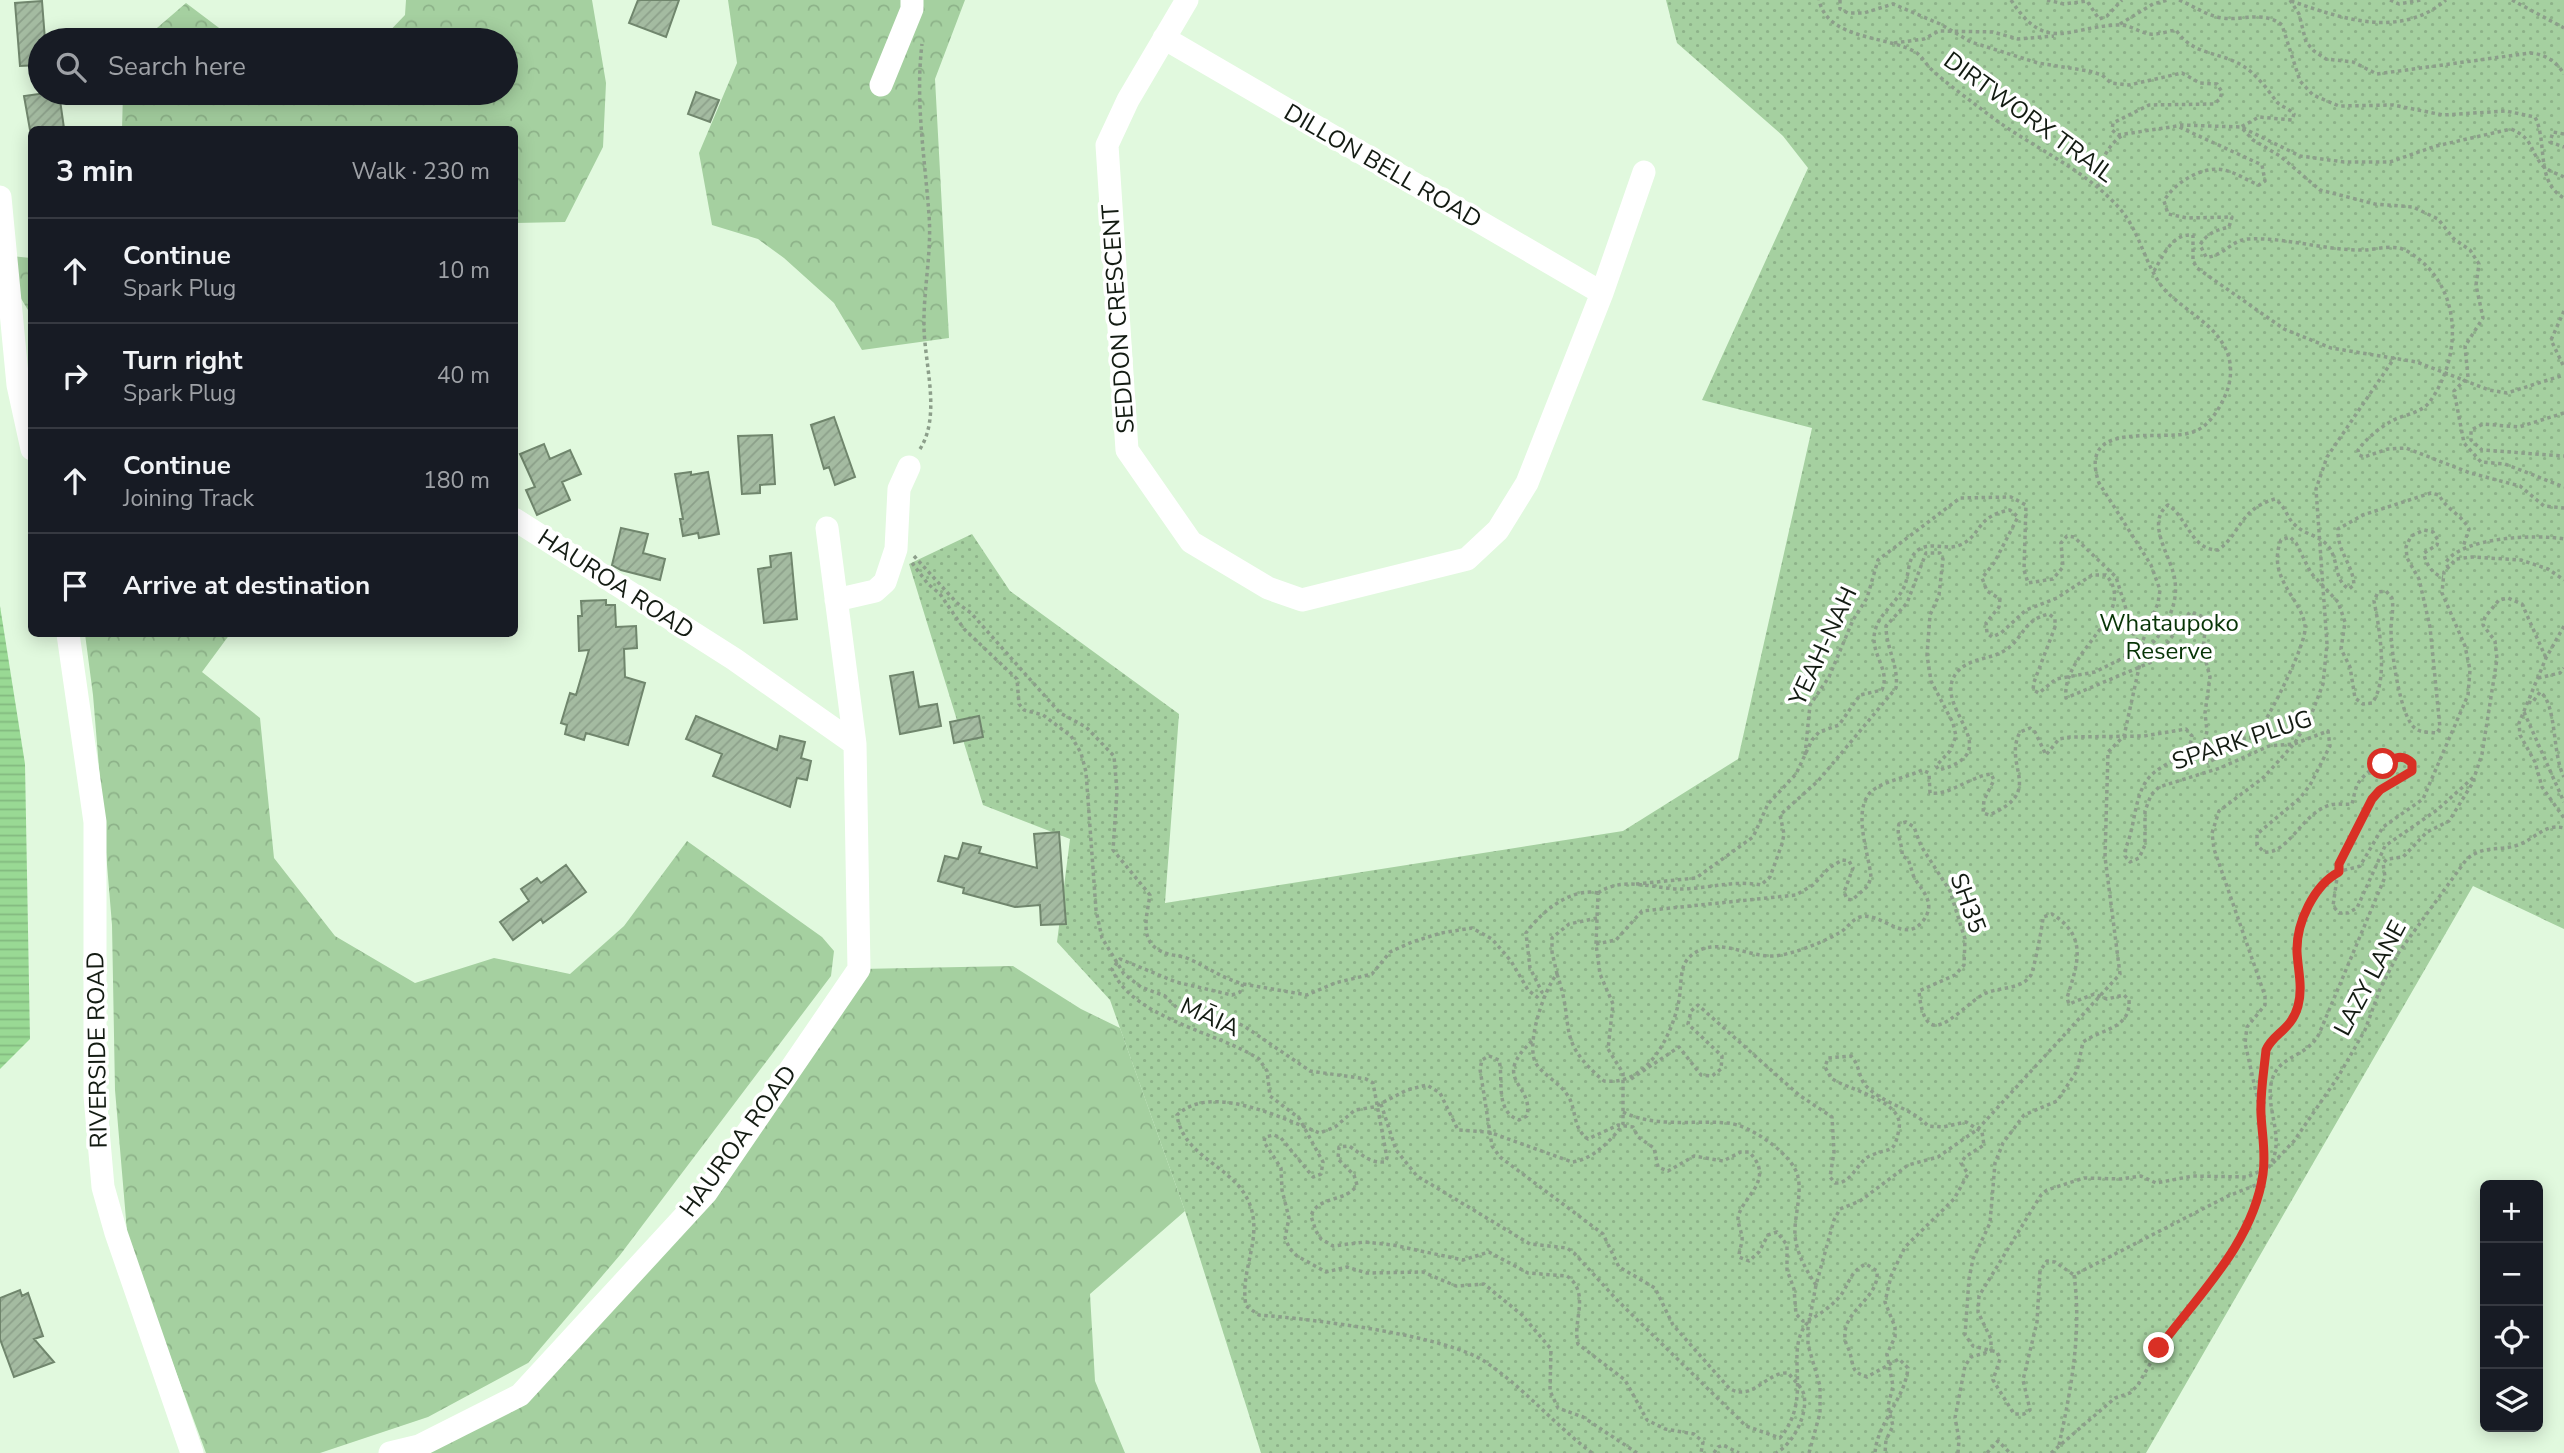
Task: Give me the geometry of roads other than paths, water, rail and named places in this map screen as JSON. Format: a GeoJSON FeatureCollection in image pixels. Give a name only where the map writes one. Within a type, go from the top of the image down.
{"type":"FeatureCollection","features":[{"type":"Feature","properties":{"kind":"street"},"geometry":{"type":"LineString","coordinates":[[881,85],[912,9],[912,0]]}},
{"type":"Feature","properties":{"kind":"street","name":"SEDDON CRESCENT"},"geometry":{"type":"LineString","coordinates":[[1186,0],[1128,100],[1107,145],[1127,450],[1191,541],[1268,588],[1302,600],[1466,559],[1497,530],[1527,482],[1602,293],[1644,172]]}},
{"type":"Feature","properties":{"kind":"street","name":"DILLON BELL ROAD"},"geometry":{"type":"LineString","coordinates":[[1164,38],[1602,293]]}},
{"type":"Feature","properties":{"kind":"street"},"geometry":{"type":"LineString","coordinates":[[0,197],[18,385],[28,431]]}},
{"type":"Feature","properties":{"kind":"street"},"geometry":{"type":"LineString","coordinates":[[836,600],[875,591],[885,582],[897,541],[899,489],[909,467]]}},
{"type":"Feature","properties":{"kind":"street","name":"HAUROA ROAD"},"geometry":{"type":"LineString","coordinates":[[518,522],[734,659],[855,744]]}},
{"type":"Feature","properties":{"kind":"street","name":"HAUROA ROAD"},"geometry":{"type":"LineString","coordinates":[[390,1453],[419,1446],[520,1395],[706,1193],[859,969],[855,744],[827,528]]}},
{"type":"Feature","properties":{"kind":"street","name":"RIVERSIDE ROAD"},"geometry":{"type":"LineString","coordinates":[[68,637],[95,822],[95,1096],[103,1187],[116,1233],[192,1453]]}},
{"type":"Feature","properties":{"kind":"park label","name":"Whataupoko Reserve"},"geometry":{"type":"Point","coordinates":[2169,637]}}]}
